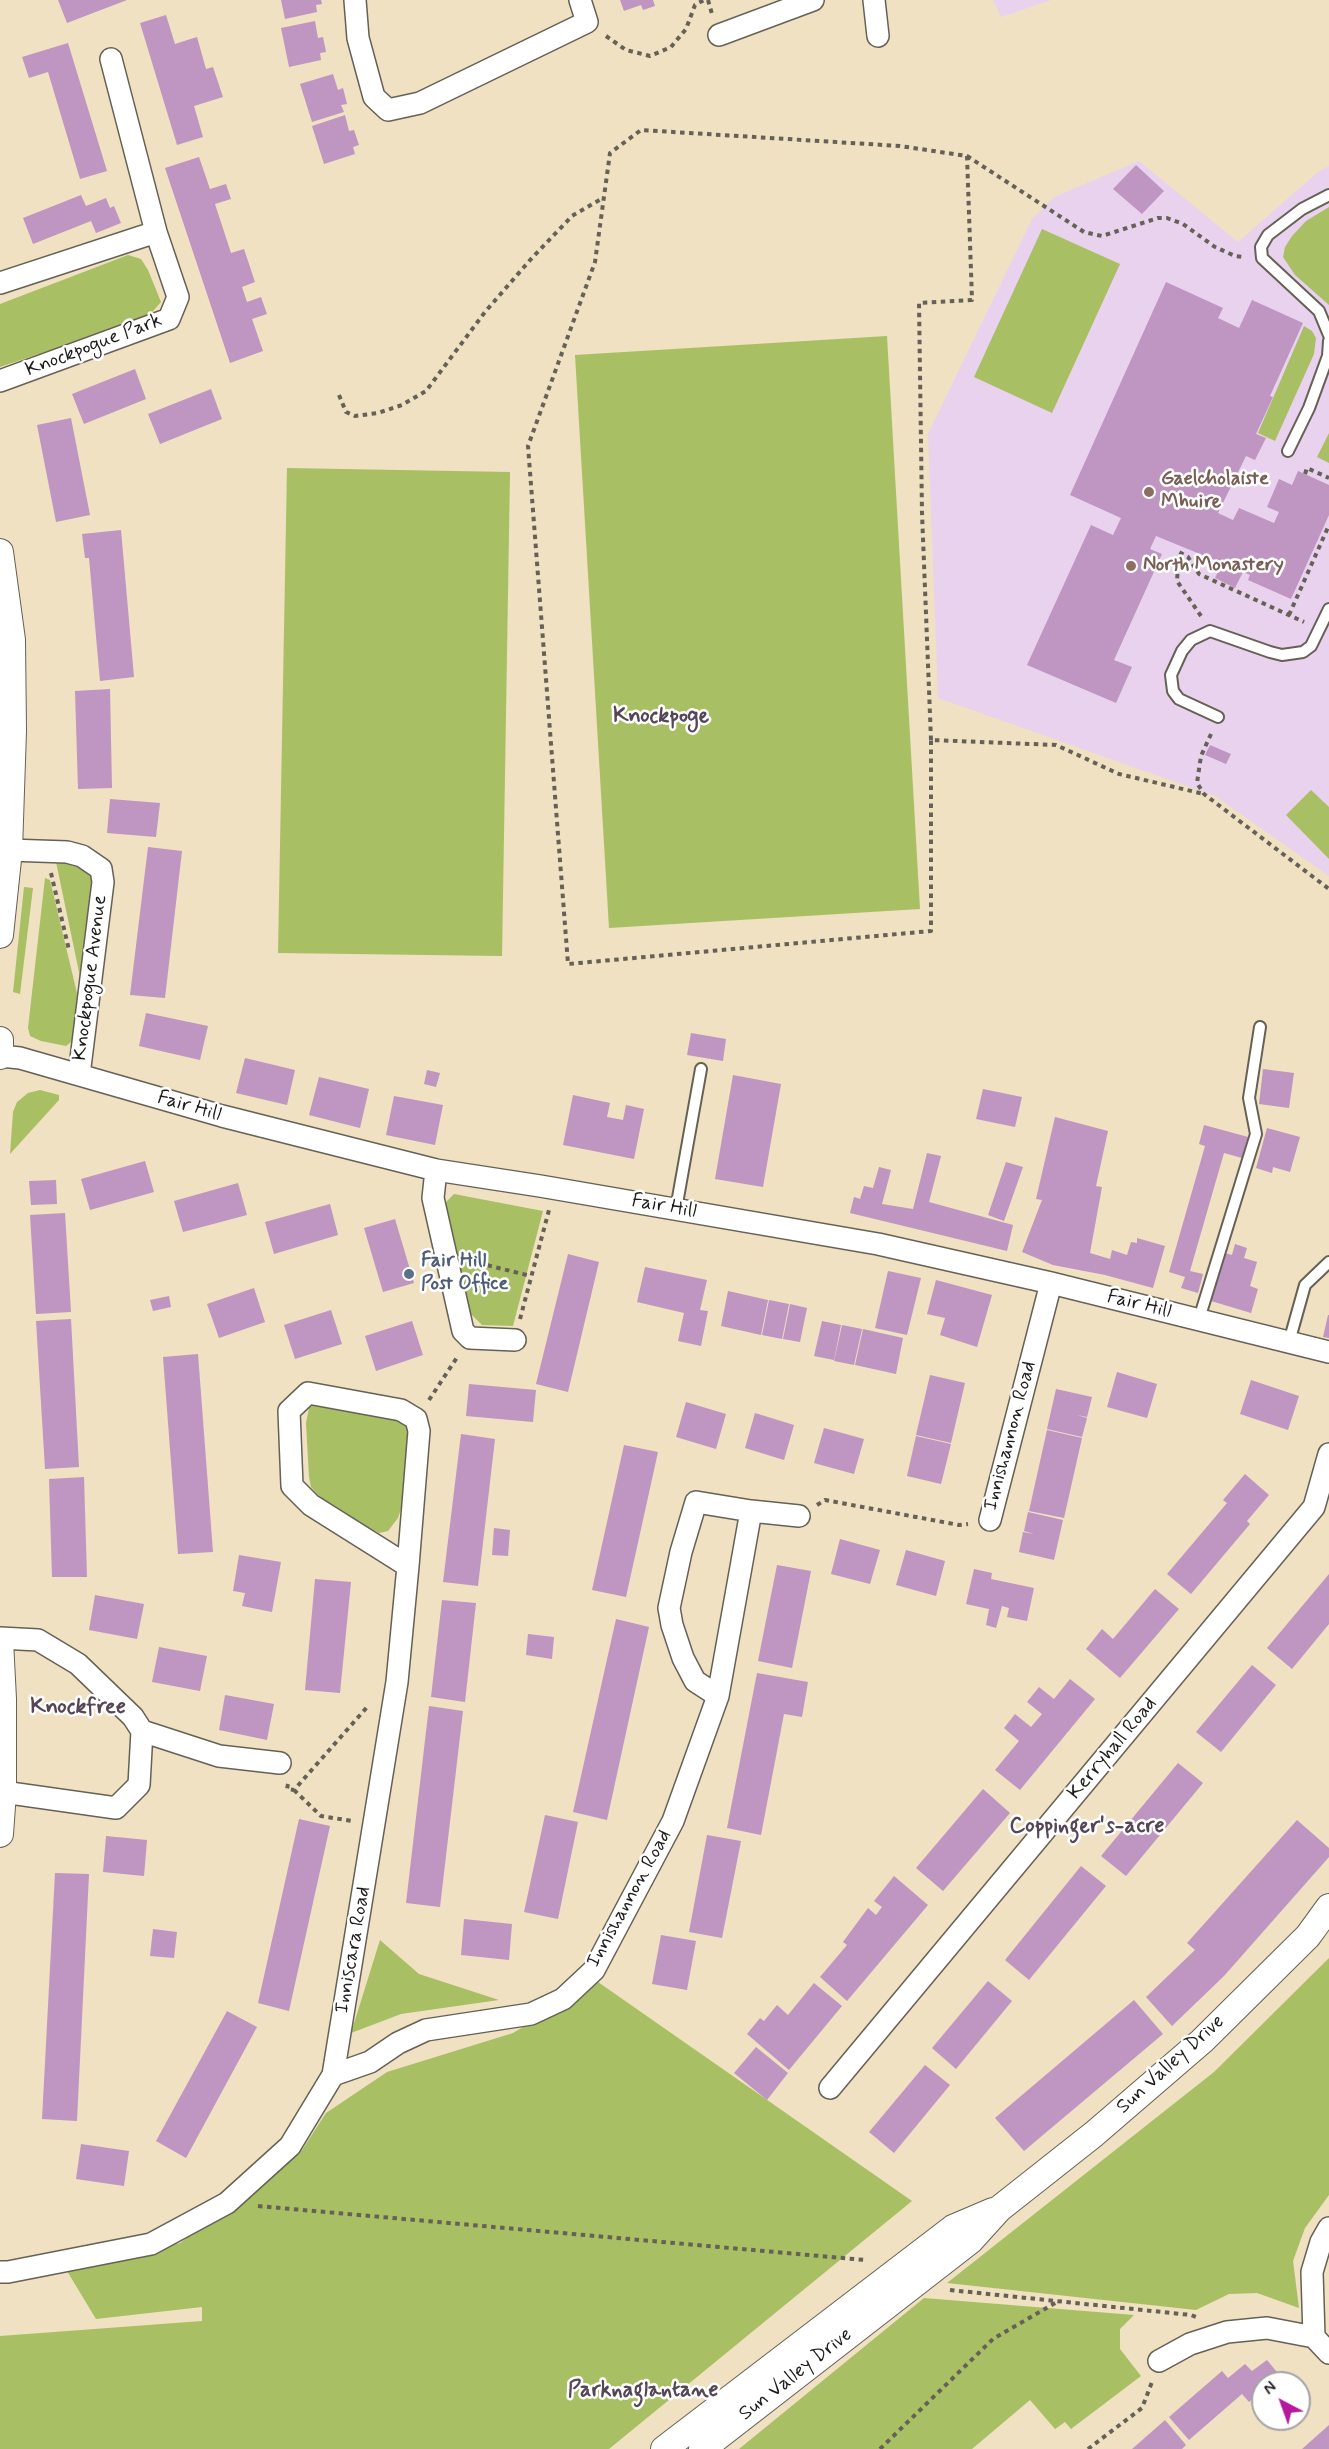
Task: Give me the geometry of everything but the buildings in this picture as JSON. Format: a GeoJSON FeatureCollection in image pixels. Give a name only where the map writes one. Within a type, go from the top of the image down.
{"type":"FeatureCollection","features":[{"type":"Feature","properties":{"kind":"street"},"geometry":{"type":"LineString","coordinates":[[355,0],[358,38],[374,97],[388,110],[420,103],[587,22],[580,0]]}},
{"type":"Feature","properties":{"kind":"street"},"geometry":{"type":"LineString","coordinates":[[719,34],[813,0]]}},
{"type":"Feature","properties":{"kind":"street"},"geometry":{"type":"LineString","coordinates":[[874,0],[878,36]]}},
{"type":"Feature","properties":{"kind":"street","name":"Knockpogue Park"},"geometry":{"type":"LineString","coordinates":[[0,381],[169,319],[178,297],[156,231],[111,59]]}},
{"type":"Feature","properties":{"kind":"street"},"geometry":{"type":"LineString","coordinates":[[0,283],[156,231]]}},
{"type":"Feature","properties":{"kind":"street"},"geometry":{"type":"LineString","coordinates":[[0,552],[12,640],[13,731],[9,850],[0,935]]}},
{"type":"Feature","properties":{"kind":"street","name":"Knockpogue Avenue"},"geometry":{"type":"LineString","coordinates":[[9,850],[67,852],[92,861],[100,869],[103,882],[78,1075]]}},
{"type":"Feature","properties":{"kind":"street"},"geometry":{"type":"LineString","coordinates":[[0,1040],[0,1056]]}},
{"type":"Feature","properties":{"kind":"street","name":"Fair Hill"},"geometry":{"type":"LineString","coordinates":[[0,1056],[20,1059],[222,1116],[436,1170],[878,1244],[1051,1283],[1329,1352]]}},
{"type":"Feature","properties":{"kind":"street"},"geometry":{"type":"LineString","coordinates":[[436,1170],[433,1198],[463,1331],[470,1338],[515,1340]]}},
{"type":"Feature","properties":{"kind":"street","name":"Innishannon Road"},"geometry":{"type":"LineString","coordinates":[[990,1520],[1051,1283]]}},
{"type":"Feature","properties":{"kind":"street"},"geometry":{"type":"LineString","coordinates":[[408,1566],[311,1505],[292,1486],[289,1411],[308,1393],[401,1410],[416,1419]]}},
{"type":"Feature","properties":{"kind":"street","name":"Inniscara Road"},"geometry":{"type":"LineString","coordinates":[[0,2272],[151,2244],[227,2203],[290,2146],[333,2075],[397,1682],[419,1431],[416,1419]]}},
{"type":"Feature","properties":{"kind":"street","name":"Kerryhall Road"},"geometry":{"type":"LineString","coordinates":[[830,2088],[1314,1507],[1329,1454]]}},
{"type":"Feature","properties":{"kind":"street"},"geometry":{"type":"LineString","coordinates":[[718,1696],[695,1681],[683,1658],[669,1608],[681,1552],[696,1502],[799,1516]]}},
{"type":"Feature","properties":{"kind":"street","name":"Innishannon Road"},"geometry":{"type":"LineString","coordinates":[[333,2075],[370,2062],[398,2043],[426,2030],[531,2014],[562,1999],[594,1970],[673,1821],[718,1696],[751,1511]]}},
{"type":"Feature","properties":{"kind":"street"},"geometry":{"type":"LineString","coordinates":[[0,1834],[3,1792],[3,1699],[0,1640],[38,1640],[78,1664],[133,1717],[142,1731],[139,1785],[116,1808],[3,1792]]}},
{"type":"Feature","properties":{"kind":"street"},"geometry":{"type":"LineString","coordinates":[[142,1731],[219,1756],[284,1772]]}},
{"type":"Feature","properties":{"kind":"street","name":"Sun Valley Drive"},"geometry":{"type":"LineString","coordinates":[[664,2449],[704,2437],[970,2241],[999,2209],[1094,2134],[1202,2041],[1308,1936],[1329,1907]]}},
{"type":"Feature","properties":{"kind":"street"},"geometry":{"type":"LineString","coordinates":[[1314,2337],[1312,2272],[1321,2242],[1329,2228]]}},
{"type":"Feature","properties":{"kind":"street"},"geometry":{"type":"LineString","coordinates":[[1159,2361],[1190,2344],[1227,2332],[1267,2328],[1314,2337],[1329,2353]]}},
{"type":"Feature","properties":{"kind":"lane"},"geometry":{"type":"LineString","coordinates":[[1329,195],[1302,209],[1268,235],[1261,247],[1262,258],[1319,311],[1329,335]]}},
{"type":"Feature","properties":{"kind":"lane"},"geometry":{"type":"LineString","coordinates":[[1288,451],[1313,397],[1328,356],[1329,341]]}},
{"type":"Feature","properties":{"kind":"lane"},"geometry":{"type":"LineString","coordinates":[[1218,717],[1179,699],[1171,683],[1171,675],[1182,651],[1200,634],[1210,631],[1282,655],[1303,652],[1311,646],[1329,609]]}},
{"type":"Feature","properties":{"kind":"lane"},"geometry":{"type":"LineString","coordinates":[[1199,1319],[1256,1134],[1250,1098],[1260,1027]]}},
{"type":"Feature","properties":{"kind":"lane"},"geometry":{"type":"LineString","coordinates":[[676,1209],[701,1069]]}},
{"type":"Feature","properties":{"kind":"lane"},"geometry":{"type":"LineString","coordinates":[[1289,1342],[1305,1285],[1329,1262]]}},
{"type":"Feature","properties":{"kind":"path"},"geometry":{"type":"LineString","coordinates":[[587,22],[626,50],[650,56],[671,47],[686,29],[695,5],[704,0]]}},
{"type":"Feature","properties":{"kind":"path"},"geometry":{"type":"LineString","coordinates":[[967,156],[972,300],[920,303],[922,513],[931,740],[931,931],[568,964],[528,447],[595,262],[610,153],[640,130],[900,146],[967,156],[1084,231],[1102,236],[1158,218],[1167,218],[1183,224],[1204,242],[1224,252],[1235,256],[1262,258]]}},
{"type":"Feature","properties":{"kind":"path"},"geometry":{"type":"LineString","coordinates":[[339,395],[346,412],[355,416],[378,413],[402,405],[426,391],[485,312],[531,259],[572,216],[603,198]]}},
{"type":"Feature","properties":{"kind":"path"},"geometry":{"type":"LineString","coordinates":[[1305,474],[1307,468],[1329,478]]}},
{"type":"Feature","properties":{"kind":"path"},"geometry":{"type":"LineString","coordinates":[[1288,615],[1329,525]]}},
{"type":"Feature","properties":{"kind":"path"},"geometry":{"type":"LineString","coordinates":[[1210,631],[1177,581],[1179,552],[1188,557],[1199,574],[1320,629]]}},
{"type":"Feature","properties":{"kind":"path"},"geometry":{"type":"LineString","coordinates":[[1218,717],[1200,765],[1197,783],[1204,794],[1329,889]]}},
{"type":"Feature","properties":{"kind":"path"},"geometry":{"type":"LineString","coordinates":[[931,740],[1056,745],[1119,774],[1204,794]]}},
{"type":"Feature","properties":{"kind":"path"},"geometry":{"type":"LineString","coordinates":[[49,851],[51,871],[71,958]]}},
{"type":"Feature","properties":{"kind":"path"},"geometry":{"type":"LineString","coordinates":[[515,1340],[554,1188]]}},
{"type":"Feature","properties":{"kind":"path"},"geometry":{"type":"LineString","coordinates":[[446,1255],[531,1276]]}},
{"type":"Feature","properties":{"kind":"path"},"geometry":{"type":"LineString","coordinates":[[416,1419],[470,1338]]}},
{"type":"Feature","properties":{"kind":"path","name":"Innishannon Road"},"geometry":{"type":"LineString","coordinates":[[848,1504],[959,1525],[990,1520]]}},
{"type":"Feature","properties":{"kind":"path"},"geometry":{"type":"LineString","coordinates":[[294,1790],[379,1693],[397,1682]]}},
{"type":"Feature","properties":{"kind":"path"},"geometry":{"type":"LineString","coordinates":[[284,1772],[287,1789],[294,1790],[321,1816],[375,1825]]}},
{"type":"Feature","properties":{"kind":"path"},"geometry":{"type":"LineString","coordinates":[[227,2203],[864,2261]]}},
{"type":"Feature","properties":{"kind":"path"},"geometry":{"type":"LineString","coordinates":[[939,2289],[1191,2315],[1227,2332]]}},
{"type":"Feature","properties":{"kind":"path"},"geometry":{"type":"LineString","coordinates":[[880,2449],[993,2339],[1058,2301]]}},
{"type":"Feature","properties":{"kind":"path"},"geometry":{"type":"LineString","coordinates":[[1088,2449],[1142,2408],[1159,2361]]}},
{"type":"Feature","properties":{"kind":"shaded area"},"geometry":{"type":"Polygon","coordinates":[[[993,0],[1051,0],[1001,17],[993,0]]]}},
{"type":"Feature","properties":{"kind":"shaded area","name":"North Monastery"},"geometry":{"type":"Polygon","coordinates":[[[1139,161],[1238,242],[1318,172],[1329,166],[1329,876],[1215,796],[938,698],[928,434],[1032,219],[1054,197],[1139,161]]]}},
{"type":"Feature","properties":{"kind":"green space"},"geometry":{"type":"Polygon","coordinates":[[[1329,207],[1329,305],[1295,275],[1283,257],[1285,247],[1292,236],[1306,221],[1329,207]]]}},
{"type":"Feature","properties":{"kind":"green space"},"geometry":{"type":"Polygon","coordinates":[[[1042,229],[1120,264],[1052,413],[974,377],[1042,229]]]}},
{"type":"Feature","properties":{"kind":"green space"},"geometry":{"type":"Polygon","coordinates":[[[128,255],[141,259],[161,302],[147,318],[0,367],[0,304],[128,255]]]}},
{"type":"Feature","properties":{"kind":"green space"},"geometry":{"type":"Polygon","coordinates":[[[1304,326],[1312,331],[1316,338],[1314,354],[1275,441],[1258,433],[1304,326]]]}},
{"type":"Feature","properties":{"kind":"green space"},"geometry":{"type":"Polygon","coordinates":[[[887,336],[920,909],[609,928],[575,355],[887,336]]]}},
{"type":"Feature","properties":{"kind":"green space"},"geometry":{"type":"Polygon","coordinates":[[[1329,433],[1329,463],[1317,457],[1329,433]]]}},
{"type":"Feature","properties":{"kind":"green space"},"geometry":{"type":"Polygon","coordinates":[[[287,468],[510,472],[502,956],[278,953],[287,468]]]}},
{"type":"Feature","properties":{"kind":"green space"},"geometry":{"type":"Polygon","coordinates":[[[1311,790],[1329,807],[1329,859],[1286,815],[1311,790]]]}},
{"type":"Feature","properties":{"kind":"green space"},"geometry":{"type":"Polygon","coordinates":[[[56,862],[81,866],[93,874],[84,996],[56,862]]]}},
{"type":"Feature","properties":{"kind":"green space"},"geometry":{"type":"Polygon","coordinates":[[[45,878],[50,880],[81,1010],[76,1038],[66,1046],[41,1041],[30,1036],[28,1028],[45,878]]]}},
{"type":"Feature","properties":{"kind":"green space"},"geometry":{"type":"Polygon","coordinates":[[[24,887],[33,888],[20,994],[13,992],[24,887]]]}},
{"type":"Feature","properties":{"kind":"green space"},"geometry":{"type":"Polygon","coordinates":[[[40,1090],[59,1095],[59,1100],[10,1154],[13,1112],[17,1102],[28,1093],[40,1090]]]}},
{"type":"Feature","properties":{"kind":"green space"},"geometry":{"type":"Polygon","coordinates":[[[454,1194],[543,1211],[513,1326],[482,1325],[470,1313],[444,1204],[454,1194]]]}},
{"type":"Feature","properties":{"kind":"green space"},"geometry":{"type":"Polygon","coordinates":[[[314,1405],[395,1417],[408,1429],[401,1509],[398,1518],[388,1531],[379,1533],[328,1506],[311,1487],[306,1423],[309,1408],[314,1405]]]}},
{"type":"Feature","properties":{"kind":"green space"},"geometry":{"type":"Polygon","coordinates":[[[380,1940],[419,1974],[499,2000],[401,2014],[351,2033],[380,1940]]]}},
{"type":"Feature","properties":{"kind":"green space"},"geometry":{"type":"Polygon","coordinates":[[[1329,1958],[1329,2195],[1305,2228],[1293,2261],[1299,2308],[1257,2293],[1229,2294],[1196,2310],[947,2283],[1214,2072],[1329,1958]]]}},
{"type":"Feature","properties":{"kind":"green space"},"geometry":{"type":"Polygon","coordinates":[[[598,1982],[912,2201],[609,2449],[0,2449],[0,2336],[202,2321],[202,2307],[96,2319],[67,2271],[180,2243],[302,2150],[326,2113],[387,2072],[513,2033],[598,1982]]]}},
{"type":"Feature","properties":{"kind":"green space"},"geometry":{"type":"Polygon","coordinates":[[[924,2298],[1134,2315],[1120,2329],[1120,2349],[1141,2376],[1071,2429],[1065,2422],[1055,2429],[1030,2400],[972,2449],[739,2449],[924,2298]]]}},
{"type":"Feature","properties":{"kind":"place","name":"Gaelcholaiste Mhuire"},"geometry":{"type":"Point","coordinates":[1149,492]}},
{"type":"Feature","properties":{"kind":"place","name":"North Monastery"},"geometry":{"type":"Point","coordinates":[1131,566]}},
{"type":"Feature","properties":{"kind":"place","name":"Fair Hill Post Office"},"geometry":{"type":"Point","coordinates":[409,1274]}},
{"type":"Feature","properties":{"kind":"district","name":"Knockpoge"},"geometry":{"type":"Point","coordinates":[661,717]}},
{"type":"Feature","properties":{"kind":"district","name":"Knockfree"},"geometry":{"type":"Point","coordinates":[78,1708]}},
{"type":"Feature","properties":{"kind":"district","name":"Coppinger's-acre"},"geometry":{"type":"Point","coordinates":[1087,1827]}},
{"type":"Feature","properties":{"kind":"district","name":"Parknaglantane"},"geometry":{"type":"Point","coordinates":[643,2391]}}]}
